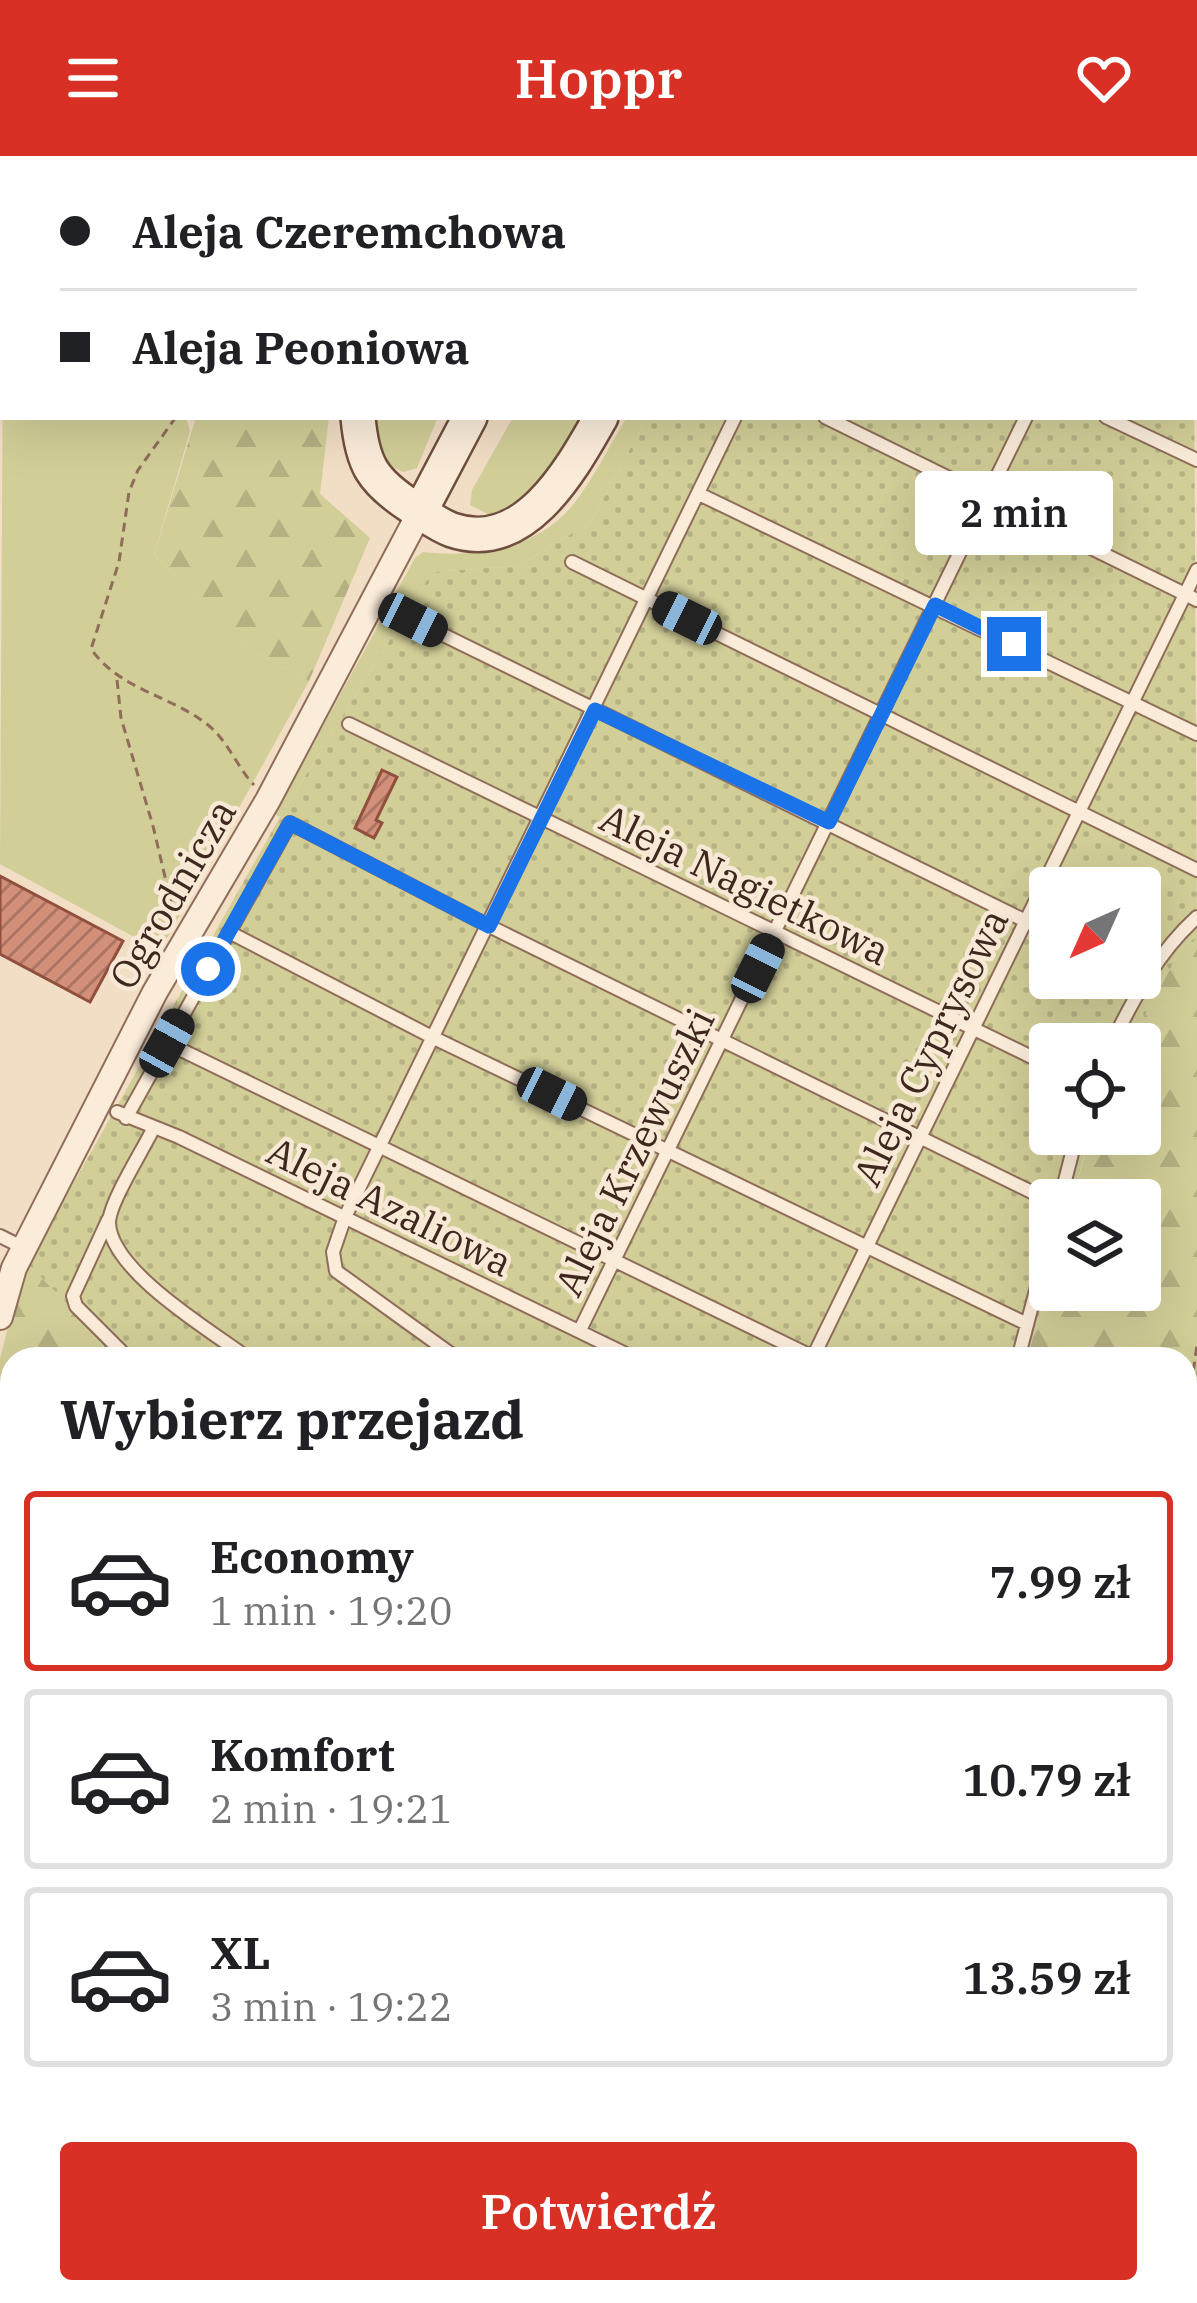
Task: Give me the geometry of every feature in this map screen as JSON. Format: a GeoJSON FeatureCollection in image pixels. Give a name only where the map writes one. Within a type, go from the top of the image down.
{"type":"FeatureCollection","features":[{"type":"Feature","properties":{"kind":"street"},"geometry":{"type":"LineString","coordinates":[[358,420],[361,451],[377,481],[451,530],[474,533],[494,532],[528,515],[559,488],[599,420]]}},
{"type":"Feature","properties":{"kind":"street"},"geometry":{"type":"LineString","coordinates":[[420,512],[468,420]]}},
{"type":"Feature","properties":{"kind":"street","name":"Ogrodnicza"},"geometry":{"type":"LineString","coordinates":[[0,1317],[24,1248],[184,942],[268,800],[420,512]]}},
{"type":"Feature","properties":{"kind":"lane"},"geometry":{"type":"LineString","coordinates":[[442,1347],[336,1270],[333,1252],[345,1217],[734,420]]}},
{"type":"Feature","properties":{"kind":"lane"},"geometry":{"type":"LineString","coordinates":[[831,420],[1191,598]]}},
{"type":"Feature","properties":{"kind":"lane","name":"Aleja Krzewuszki"},"geometry":{"type":"LineString","coordinates":[[580,1330],[1025,420]]}},
{"type":"Feature","properties":{"kind":"lane"},"geometry":{"type":"LineString","coordinates":[[1112,420],[1197,460]]}},
{"type":"Feature","properties":{"kind":"lane"},"geometry":{"type":"LineString","coordinates":[[700,494],[1197,734]]}},
{"type":"Feature","properties":{"kind":"lane"},"geometry":{"type":"LineString","coordinates":[[572,562],[1197,869]]}},
{"type":"Feature","properties":{"kind":"lane","name":"Aleja Cyprysowa"},"geometry":{"type":"LineString","coordinates":[[820,1347],[1131,701],[1191,598],[1197,570]]}},
{"type":"Feature","properties":{"kind":"lane"},"geometry":{"type":"LineString","coordinates":[[413,620],[1029,922]]}},
{"type":"Feature","properties":{"kind":"lane","name":"Aleja Nagietkowa"},"geometry":{"type":"LineString","coordinates":[[349,724],[1029,1056]]}},
{"type":"Feature","properties":{"kind":"lane"},"geometry":{"type":"LineString","coordinates":[[793,1347],[167,1043],[290,823],[489,926],[1029,1190]]}},
{"type":"Feature","properties":{"kind":"lane"},"geometry":{"type":"LineString","coordinates":[[1161,955],[1197,917]]}},
{"type":"Feature","properties":{"kind":"lane"},"geometry":{"type":"LineString","coordinates":[[229,932],[434,1038],[1027,1324]]}},
{"type":"Feature","properties":{"kind":"lane","name":"Aleja Azaliowa"},"geometry":{"type":"LineString","coordinates":[[167,1043],[121,1115],[178,1137],[613,1347]]}},
{"type":"Feature","properties":{"kind":"lane"},"geometry":{"type":"LineString","coordinates":[[117,1347],[76,1306],[73,1296],[153,1129]]}},
{"type":"Feature","properties":{"kind":"lane"},"geometry":{"type":"LineString","coordinates":[[108,1218],[112,1239],[136,1272],[233,1347]]}},
{"type":"Feature","properties":{"kind":"lane"},"geometry":{"type":"LineString","coordinates":[[0,1236],[24,1248]]}},
{"type":"Feature","properties":{"kind":"lane"},"geometry":{"type":"LineString","coordinates":[[1021,1347],[1030,1311]]}},
{"type":"Feature","properties":{"kind":"path"},"geometry":{"type":"LineString","coordinates":[[174,420],[138,470],[129,492],[119,562],[91,649],[117,678],[157,694],[208,725],[268,800]]}},
{"type":"Feature","properties":{"kind":"path"},"geometry":{"type":"LineString","coordinates":[[117,678],[121,718],[184,942]]}},
{"type":"Feature","properties":{"kind":"green space"},"geometry":{"type":"Polygon","coordinates":[[[3,420],[187,420],[190,431],[154,555],[246,648],[309,681],[160,951],[0,864],[3,420]]]}},
{"type":"Feature","properties":{"kind":"green space"},"geometry":{"type":"Polygon","coordinates":[[[195,420],[329,420],[320,494],[370,538],[309,681],[246,648],[154,555],[195,420]]]}},
{"type":"Feature","properties":{"kind":"green space"},"geometry":{"type":"Polygon","coordinates":[[[375,420],[437,420],[417,468],[403,472],[380,450],[375,420]]]}},
{"type":"Feature","properties":{"kind":"green space"},"geometry":{"type":"Polygon","coordinates":[[[511,420],[581,420],[547,478],[524,499],[490,515],[470,505],[472,490],[511,420]]]}},
{"type":"Feature","properties":{"kind":"green space"},"geometry":{"type":"Polygon","coordinates":[[[625,420],[645,420],[591,522],[519,566],[432,572],[280,817],[275,814],[415,558],[423,552],[483,551],[523,541],[558,521],[594,474],[625,420]]]}},
{"type":"Feature","properties":{"kind":"green space"},"geometry":{"type":"Polygon","coordinates":[[[645,420],[1194,420],[1197,939],[1181,949],[1161,986],[1161,867],[1029,867],[1029,999],[1154,999],[1140,1023],[1029,1023],[1029,1155],[1084,1155],[1078,1179],[1029,1179],[1029,1311],[1040,1311],[1030,1347],[110,1347],[28,1264],[280,817],[432,572],[519,566],[591,522],[645,420]]]}},
{"type":"Feature","properties":{"kind":"green space"},"geometry":{"type":"Polygon","coordinates":[[[1197,939],[1197,1347],[1030,1347],[1040,1311],[1161,1311],[1161,1179],[1078,1179],[1085,1155],[1161,1155],[1161,1023],[1140,1023],[1154,999],[1161,999],[1161,986],[1181,949],[1197,939]]]}},
{"type":"Feature","properties":{"kind":"green space"},"geometry":{"type":"Polygon","coordinates":[[[28,1264],[110,1347],[3,1347],[28,1264]]]}},
{"type":"Feature","properties":{"kind":"building"},"geometry":{"type":"Polygon","coordinates":[[[382,770],[397,777],[376,820],[382,823],[374,838],[355,828],[382,770]]]}},
{"type":"Feature","properties":{"kind":"building"},"geometry":{"type":"Polygon","coordinates":[[[0,876],[123,941],[90,1002],[0,954],[0,876]]]}},
{"type":"Feature","properties":{"kind":"route"},"geometry":{"type":"LineString","coordinates":[[208,969],[290,823],[489,926],[595,710],[829,822],[935,605],[1014,644]]}}]}
